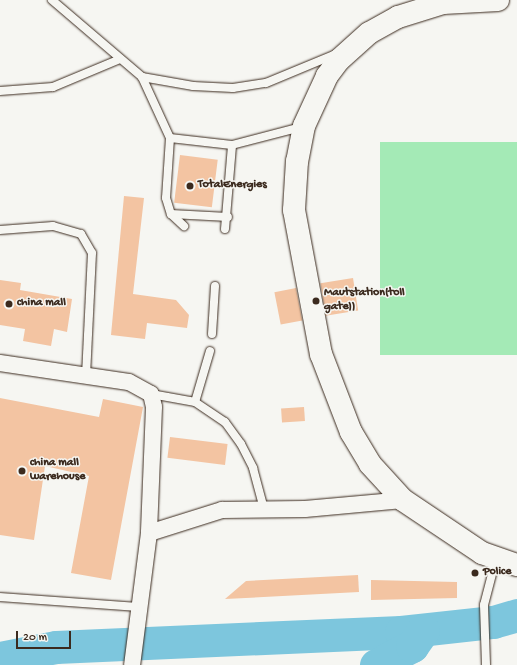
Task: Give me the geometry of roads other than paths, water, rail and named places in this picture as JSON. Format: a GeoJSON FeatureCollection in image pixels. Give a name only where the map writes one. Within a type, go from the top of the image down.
{"type":"FeatureCollection","features":[{"type":"Feature","properties":{"kind":"highway"},"geometry":{"type":"LineString","coordinates":[[498,0],[443,3],[416,10],[384,23],[354,46],[327,76],[304,126],[296,161],[294,210],[322,354],[350,432],[370,464],[403,500],[482,553],[517,565]]}},
{"type":"Feature","properties":{"kind":"street"},"geometry":{"type":"LineString","coordinates":[[0,363],[86,374],[129,382],[151,394],[154,407],[149,533],[138,607],[132,665]]}},
{"type":"Feature","properties":{"kind":"street"},"geometry":{"type":"LineString","coordinates":[[149,533],[222,510],[264,509],[403,500]]}},
{"type":"Feature","properties":{"kind":"lane"},"geometry":{"type":"LineString","coordinates":[[52,0],[120,60],[142,77],[170,138],[166,198],[171,214],[184,226]]}},
{"type":"Feature","properties":{"kind":"lane"},"geometry":{"type":"LineString","coordinates":[[142,77],[193,86],[233,88],[266,83],[354,46]]}},
{"type":"Feature","properties":{"kind":"lane"},"geometry":{"type":"LineString","coordinates":[[0,91],[53,88],[120,60]]}},
{"type":"Feature","properties":{"kind":"lane"},"geometry":{"type":"LineString","coordinates":[[170,138],[232,145],[304,126]]}},
{"type":"Feature","properties":{"kind":"lane"},"geometry":{"type":"LineString","coordinates":[[225,229],[228,217],[232,145]]}},
{"type":"Feature","properties":{"kind":"lane"},"geometry":{"type":"LineString","coordinates":[[171,214],[228,217]]}},
{"type":"Feature","properties":{"kind":"lane"},"geometry":{"type":"LineString","coordinates":[[0,230],[53,226],[81,234],[92,253],[86,374]]}},
{"type":"Feature","properties":{"kind":"lane"},"geometry":{"type":"LineString","coordinates":[[212,334],[215,286]]}},
{"type":"Feature","properties":{"kind":"lane"},"geometry":{"type":"LineString","coordinates":[[195,402],[210,351]]}},
{"type":"Feature","properties":{"kind":"lane"},"geometry":{"type":"LineString","coordinates":[[151,394],[195,402],[225,422],[241,444],[253,468],[264,509]]}},
{"type":"Feature","properties":{"kind":"lane"},"geometry":{"type":"LineString","coordinates":[[486,665],[484,605],[496,558]]}},
{"type":"Feature","properties":{"kind":"lane"},"geometry":{"type":"LineString","coordinates":[[0,597],[138,607]]}},
{"type":"Feature","properties":{"kind":"waterway"},"geometry":{"type":"LineString","coordinates":[[0,658],[56,647],[401,632],[493,622],[517,615]]}},
{"type":"Feature","properties":{"kind":"waterway"},"geometry":{"type":"LineString","coordinates":[[376,665],[412,646],[423,630]]}},
{"type":"Feature","properties":{"kind":"place","name":"TotalEnergies"},"geometry":{"type":"Point","coordinates":[190,186]}},
{"type":"Feature","properties":{"kind":"place","name":"Mautstation(toll gate))"},"geometry":{"type":"Point","coordinates":[316,301]}},
{"type":"Feature","properties":{"kind":"place","name":"china mall"},"geometry":{"type":"Point","coordinates":[9,304]}},
{"type":"Feature","properties":{"kind":"place","name":"china mall warehouse"},"geometry":{"type":"Point","coordinates":[22,471]}},
{"type":"Feature","properties":{"kind":"place","name":"Police"},"geometry":{"type":"Point","coordinates":[475,573]}}]}
